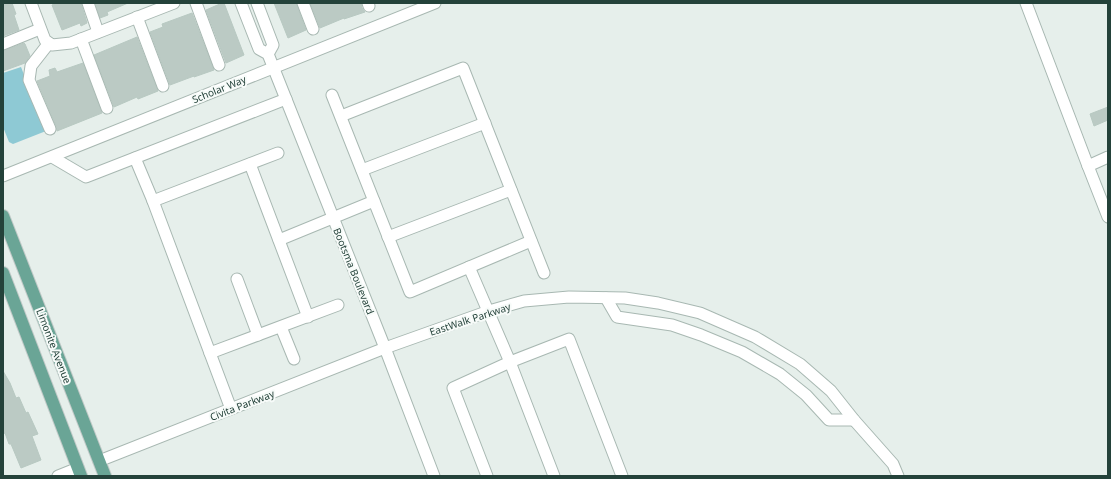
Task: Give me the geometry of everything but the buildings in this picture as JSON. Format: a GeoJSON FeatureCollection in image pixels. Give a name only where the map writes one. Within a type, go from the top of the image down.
{"type":"FeatureCollection","features":[{"type":"Feature","properties":{"kind":"main road","name":"Limonite Avenue"},"geometry":{"type":"LineString","coordinates":[[3,216],[104,476]]}},
{"type":"Feature","properties":{"kind":"main road"},"geometry":{"type":"LineString","coordinates":[[3,273],[80,472],[88,472],[89,476]]}},
{"type":"Feature","properties":{"kind":"street"},"geometry":{"type":"LineString","coordinates":[[31,3],[45,40],[51,44],[71,43],[173,3]]}},
{"type":"Feature","properties":{"kind":"street"},"geometry":{"type":"LineString","coordinates":[[88,3],[98,32]]}},
{"type":"Feature","properties":{"kind":"street"},"geometry":{"type":"LineString","coordinates":[[196,3],[220,65]]}},
{"type":"Feature","properties":{"kind":"street"},"geometry":{"type":"LineString","coordinates":[[241,3],[258,49],[268,54],[273,45],[257,3]]}},
{"type":"Feature","properties":{"kind":"street"},"geometry":{"type":"LineString","coordinates":[[303,3],[313,29]]}},
{"type":"Feature","properties":{"kind":"street","name":"Scholar Way"},"geometry":{"type":"LineString","coordinates":[[3,176],[435,3]]}},
{"type":"Feature","properties":{"kind":"street"},"geometry":{"type":"LineString","coordinates":[[1026,3],[1108,217]]}},
{"type":"Feature","properties":{"kind":"street"},"geometry":{"type":"LineString","coordinates":[[137,18],[163,86]]}},
{"type":"Feature","properties":{"kind":"street"},"geometry":{"type":"LineString","coordinates":[[3,44],[40,29]]}},
{"type":"Feature","properties":{"kind":"street"},"geometry":{"type":"LineString","coordinates":[[81,39],[107,108]]}},
{"type":"Feature","properties":{"kind":"street"},"geometry":{"type":"LineString","coordinates":[[50,129],[29,80],[31,66],[51,44]]}},
{"type":"Feature","properties":{"kind":"street","name":"Bootsma Boulevard"},"geometry":{"type":"LineString","coordinates":[[268,54],[385,348],[434,476]]}},
{"type":"Feature","properties":{"kind":"street"},"geometry":{"type":"LineString","coordinates":[[341,116],[464,68],[544,273]]}},
{"type":"Feature","properties":{"kind":"street"},"geometry":{"type":"LineString","coordinates":[[332,94],[410,292],[531,241]]}},
{"type":"Feature","properties":{"kind":"street"},"geometry":{"type":"LineString","coordinates":[[52,157],[86,177],[286,99]]}},
{"type":"Feature","properties":{"kind":"street"},"geometry":{"type":"LineString","coordinates":[[362,170],[485,123]]}},
{"type":"Feature","properties":{"kind":"street"},"geometry":{"type":"LineString","coordinates":[[153,201],[278,153]]}},
{"type":"Feature","properties":{"kind":"street"},"geometry":{"type":"LineString","coordinates":[[1088,166],[1108,157]]}},
{"type":"Feature","properties":{"kind":"street"},"geometry":{"type":"LineString","coordinates":[[136,158],[231,409]]}},
{"type":"Feature","properties":{"kind":"street"},"geometry":{"type":"LineString","coordinates":[[250,164],[308,317]]}},
{"type":"Feature","properties":{"kind":"street"},"geometry":{"type":"LineString","coordinates":[[388,237],[511,190]]}},
{"type":"Feature","properties":{"kind":"street"},"geometry":{"type":"LineString","coordinates":[[279,240],[374,202]]}},
{"type":"Feature","properties":{"kind":"street"},"geometry":{"type":"LineString","coordinates":[[469,267],[510,362],[554,476]]}},
{"type":"Feature","properties":{"kind":"street"},"geometry":{"type":"LineString","coordinates":[[237,280],[258,335]]}},
{"type":"Feature","properties":{"kind":"street","name":"EastWalk Parkway"},"geometry":{"type":"LineString","coordinates":[[385,348],[489,311],[524,301],[569,297],[626,298],[658,303],[700,313],[755,337],[800,364],[831,391],[854,420],[893,464],[895,475]]}},
{"type":"Feature","properties":{"kind":"street"},"geometry":{"type":"LineString","coordinates":[[606,298],[618,317],[672,325],[742,352],[785,378],[806,395],[829,420],[854,420]]}},
{"type":"Feature","properties":{"kind":"street"},"geometry":{"type":"LineString","coordinates":[[210,354],[338,305]]}},
{"type":"Feature","properties":{"kind":"street"},"geometry":{"type":"LineString","coordinates":[[281,327],[294,359]]}},
{"type":"Feature","properties":{"kind":"street"},"geometry":{"type":"LineString","coordinates":[[487,476],[453,388],[510,362],[569,339],[622,476]]}},
{"type":"Feature","properties":{"kind":"street","name":"Civita Parkway"},"geometry":{"type":"LineString","coordinates":[[99,461],[385,348]]}},
{"type":"Feature","properties":{"kind":"street"},"geometry":{"type":"LineString","coordinates":[[58,476],[80,472]]}},
{"type":"Feature","properties":{"kind":"water"},"geometry":{"type":"Polygon","coordinates":[[[21,67],[46,131],[13,144],[9,142],[3,127],[3,73],[21,67]]]}}]}
